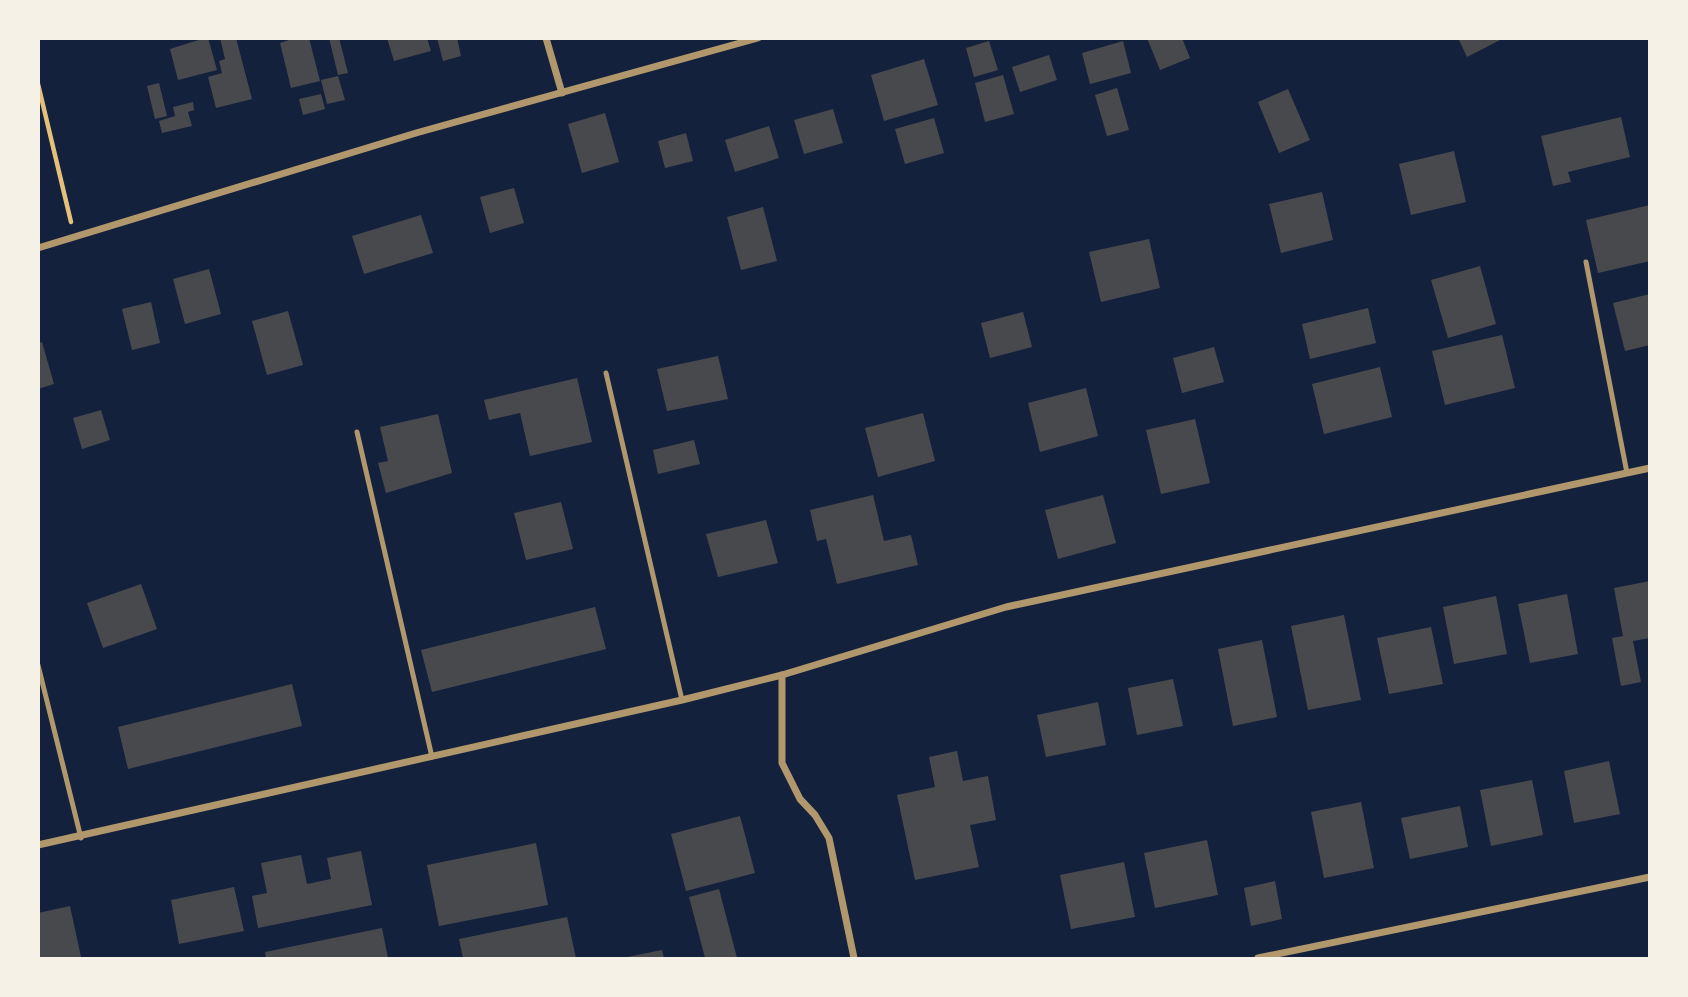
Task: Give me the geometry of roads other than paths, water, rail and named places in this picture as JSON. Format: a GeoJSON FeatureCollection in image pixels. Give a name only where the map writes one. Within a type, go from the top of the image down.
{"type":"FeatureCollection","features":[{"type":"Feature","properties":{"kind":"street"},"geometry":{"type":"LineString","coordinates":[[546,38],[562,93]]}},
{"type":"Feature","properties":{"kind":"street"},"geometry":{"type":"LineString","coordinates":[[38,248],[416,133],[758,38]]}},
{"type":"Feature","properties":{"kind":"street"},"geometry":{"type":"LineString","coordinates":[[38,845],[81,838],[682,700],[782,675],[1006,607],[1650,468]]}},
{"type":"Feature","properties":{"kind":"street"},"geometry":{"type":"LineString","coordinates":[[782,675],[782,763],[800,799],[815,815],[829,838],[854,958]]}},
{"type":"Feature","properties":{"kind":"street"},"geometry":{"type":"LineString","coordinates":[[1258,958],[1650,877]]}},
{"type":"Feature","properties":{"kind":"lane"},"geometry":{"type":"LineString","coordinates":[[1586,262],[1627,473]]}},
{"type":"Feature","properties":{"kind":"lane"},"geometry":{"type":"LineString","coordinates":[[606,373],[682,700]]}},
{"type":"Feature","properties":{"kind":"lane"},"geometry":{"type":"LineString","coordinates":[[357,432],[432,757]]}},
{"type":"Feature","properties":{"kind":"lane"},"geometry":{"type":"LineString","coordinates":[[38,665],[81,838]]}}]}
